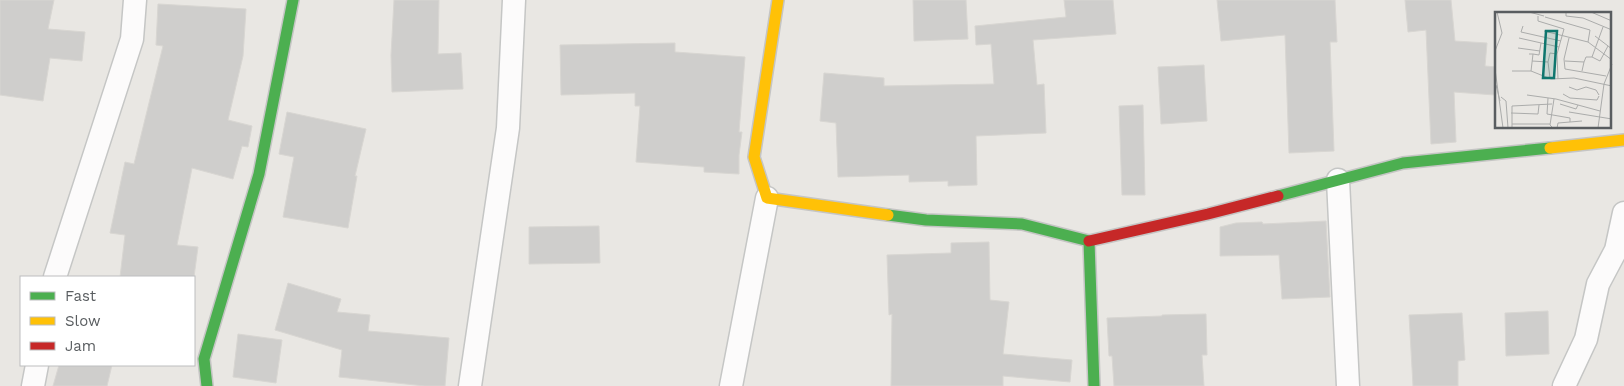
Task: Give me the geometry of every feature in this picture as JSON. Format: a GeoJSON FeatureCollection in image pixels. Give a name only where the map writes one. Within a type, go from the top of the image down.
{"type":"FeatureCollection","features":[{"type":"Feature","properties":{"kind":"street"},"geometry":{"type":"LineString","coordinates":[[55,276],[132,39],[135,0]]}},
{"type":"Feature","properties":{"kind":"street"},"geometry":{"type":"LineString","coordinates":[[207,386],[204,359],[259,174],[293,0]]}},
{"type":"Feature","properties":{"kind":"street"},"geometry":{"type":"LineString","coordinates":[[470,386],[508,128],[514,0]]}},
{"type":"Feature","properties":{"kind":"street"},"geometry":{"type":"LineString","coordinates":[[731,386],[767,198],[754,157],[778,0]]}},
{"type":"Feature","properties":{"kind":"street"},"geometry":{"type":"LineString","coordinates":[[767,198],[926,220],[1022,224],[1089,241],[1208,214],[1403,163],[1624,140]]}},
{"type":"Feature","properties":{"kind":"street"},"geometry":{"type":"LineString","coordinates":[[1338,180],[1348,386]]}},
{"type":"Feature","properties":{"kind":"street"},"geometry":{"type":"LineString","coordinates":[[1564,386],[1586,339],[1598,284],[1616,250],[1624,213]]}},
{"type":"Feature","properties":{"kind":"street"},"geometry":{"type":"LineString","coordinates":[[1089,241],[1094,386]]}},
{"type":"Feature","properties":{"kind":"street"},"geometry":{"type":"LineString","coordinates":[[33,386],[37,366]]}},
{"type":"Feature","properties":{"kind":"building"},"geometry":{"type":"Polygon","coordinates":[[[0,0],[54,0],[48,29],[85,32],[82,61],[50,58],[43,101],[0,95],[0,0]]]}},
{"type":"Feature","properties":{"kind":"building"},"geometry":{"type":"Polygon","coordinates":[[[394,0],[439,0],[438,54],[461,53],[463,89],[392,92],[391,55],[394,0]]]}},
{"type":"Feature","properties":{"kind":"building"},"geometry":{"type":"Polygon","coordinates":[[[913,0],[966,0],[968,39],[914,41],[913,0]]]}},
{"type":"Feature","properties":{"kind":"building"},"geometry":{"type":"Polygon","coordinates":[[[1064,0],[1113,0],[1116,34],[1033,40],[1037,85],[1044,84],[1046,133],[976,136],[977,185],[948,186],[948,181],[909,182],[909,175],[838,177],[836,123],[820,121],[824,73],[884,78],[884,86],[994,84],[991,44],[976,45],[975,26],[1066,17],[1064,0]]]}},
{"type":"Feature","properties":{"kind":"building"},"geometry":{"type":"Polygon","coordinates":[[[1217,0],[1335,0],[1337,42],[1330,42],[1334,151],[1289,153],[1285,35],[1221,41],[1217,0]]]}},
{"type":"Feature","properties":{"kind":"building"},"geometry":{"type":"Polygon","coordinates":[[[1405,0],[1451,0],[1455,41],[1487,43],[1485,66],[1495,67],[1495,95],[1454,92],[1456,142],[1431,144],[1426,30],[1408,32],[1405,0]]]}},
{"type":"Feature","properties":{"kind":"building"},"geometry":{"type":"Polygon","coordinates":[[[158,4],[246,9],[243,56],[228,120],[252,126],[248,147],[242,146],[233,179],[192,168],[177,245],[198,247],[194,276],[120,276],[125,235],[110,233],[125,162],[134,164],[163,46],[156,45],[158,4]]]}},
{"type":"Feature","properties":{"kind":"building"},"geometry":{"type":"Polygon","coordinates":[[[675,43],[675,52],[745,57],[739,132],[742,132],[739,174],[704,172],[704,167],[636,162],[640,106],[635,106],[635,93],[561,95],[560,45],[675,43]]]}},
{"type":"Feature","properties":{"kind":"building"},"geometry":{"type":"Polygon","coordinates":[[[1204,65],[1207,121],[1161,124],[1158,67],[1204,65]]]}},
{"type":"Feature","properties":{"kind":"building"},"geometry":{"type":"Polygon","coordinates":[[[1143,105],[1145,195],[1122,195],[1119,106],[1143,105]]]}},
{"type":"Feature","properties":{"kind":"building"},"geometry":{"type":"Polygon","coordinates":[[[287,112],[366,129],[355,176],[357,176],[348,228],[283,217],[294,157],[279,154],[287,112]]]}},
{"type":"Feature","properties":{"kind":"building"},"geometry":{"type":"Polygon","coordinates":[[[1326,221],[1330,297],[1282,299],[1279,255],[1220,256],[1220,227],[1236,223],[1262,222],[1263,224],[1326,221]]]}},
{"type":"Feature","properties":{"kind":"building"},"geometry":{"type":"Polygon","coordinates":[[[599,226],[600,263],[529,264],[529,227],[599,226]]]}},
{"type":"Feature","properties":{"kind":"building"},"geometry":{"type":"Polygon","coordinates":[[[989,242],[990,300],[1009,302],[1003,354],[1072,360],[1070,382],[1003,376],[1003,386],[891,386],[892,314],[889,315],[887,255],[951,253],[951,243],[989,242]]]}},
{"type":"Feature","properties":{"kind":"building"},"geometry":{"type":"Polygon","coordinates":[[[288,283],[341,299],[337,312],[370,315],[368,331],[449,338],[445,386],[425,386],[339,377],[342,350],[275,330],[288,283]]]}},
{"type":"Feature","properties":{"kind":"building"},"geometry":{"type":"Polygon","coordinates":[[[1548,311],[1549,354],[1506,356],[1505,313],[1548,311]]]}},
{"type":"Feature","properties":{"kind":"building"},"geometry":{"type":"Polygon","coordinates":[[[1462,313],[1465,360],[1458,361],[1458,386],[1413,386],[1409,315],[1462,313]]]}},
{"type":"Feature","properties":{"kind":"building"},"geometry":{"type":"Polygon","coordinates":[[[1206,314],[1207,355],[1202,355],[1204,386],[1114,386],[1112,356],[1109,356],[1107,318],[1206,314]]]}},
{"type":"Feature","properties":{"kind":"building"},"geometry":{"type":"Polygon","coordinates":[[[238,334],[282,340],[276,383],[233,377],[238,334]]]}},
{"type":"Feature","properties":{"kind":"building"},"geometry":{"type":"Polygon","coordinates":[[[59,366],[112,366],[107,386],[53,386],[59,366]]]}},
{"type":"Feature","properties":{"kind":"traffic: fast"},"geometry":{"type":"LineString","coordinates":[[207,386],[204,359],[259,174],[293,0]]}},
{"type":"Feature","properties":{"kind":"traffic: fast"},"geometry":{"type":"LineString","coordinates":[[1278,196],[1403,163],[1550,148]]}},
{"type":"Feature","properties":{"kind":"traffic: fast"},"geometry":{"type":"LineString","coordinates":[[888,215],[926,220],[1022,224],[1089,241],[1094,386]]}},
{"type":"Feature","properties":{"kind":"traffic: slow"},"geometry":{"type":"LineString","coordinates":[[778,0],[754,157],[767,198],[888,215]]}},
{"type":"Feature","properties":{"kind":"traffic: slow"},"geometry":{"type":"LineString","coordinates":[[1550,148],[1624,140]]}},
{"type":"Feature","properties":{"kind":"traffic: jam"},"geometry":{"type":"LineString","coordinates":[[1089,241],[1278,196]]}}]}
